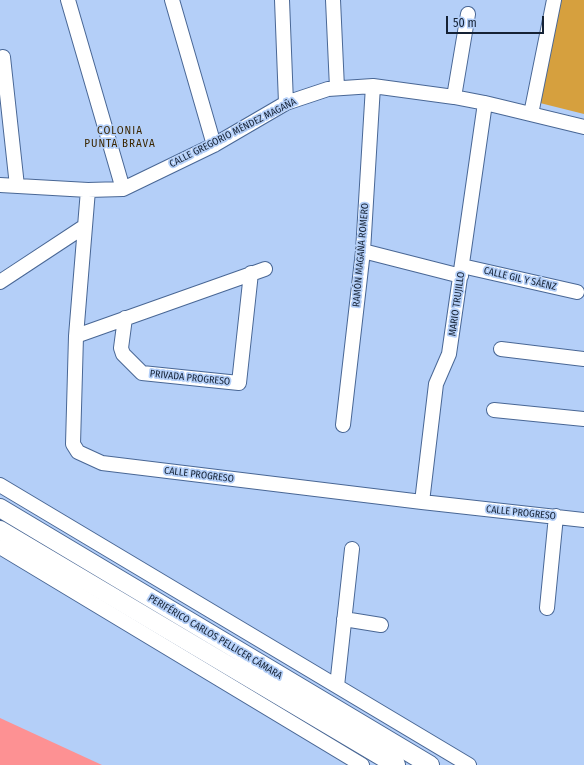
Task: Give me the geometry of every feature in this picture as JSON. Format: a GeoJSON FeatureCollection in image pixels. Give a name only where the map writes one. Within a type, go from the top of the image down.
{"type":"FeatureCollection","features":[{"type":"Feature","properties":{"kind":"main road","name":"PERIFÉRICO CARLOS PELLICER CÁMARA"},"geometry":{"type":"LineString","coordinates":[[0,508],[430,765]]}},
{"type":"Feature","properties":{"kind":"main road","name":"PERIFÉRICO CARLOS PELLICER CÁMARA"},"geometry":{"type":"LineString","coordinates":[[0,530],[396,765]]}},
{"type":"Feature","properties":{"kind":"street"},"geometry":{"type":"LineString","coordinates":[[68,0],[123,189]]}},
{"type":"Feature","properties":{"kind":"street"},"geometry":{"type":"LineString","coordinates":[[172,0],[214,144]]}},
{"type":"Feature","properties":{"kind":"street"},"geometry":{"type":"LineString","coordinates":[[282,0],[286,103]]}},
{"type":"Feature","properties":{"kind":"street"},"geometry":{"type":"LineString","coordinates":[[333,0],[337,88]]}},
{"type":"Feature","properties":{"kind":"street"},"geometry":{"type":"LineString","coordinates":[[532,114],[554,0]]}},
{"type":"Feature","properties":{"kind":"street"},"geometry":{"type":"LineString","coordinates":[[454,97],[468,14]]}},
{"type":"Feature","properties":{"kind":"street"},"geometry":{"type":"LineString","coordinates":[[3,57],[17,186]]}},
{"type":"Feature","properties":{"kind":"street","name":"CALLE GREGORIO MÉNDEZ MAGAÑA"},"geometry":{"type":"LineString","coordinates":[[0,185],[88,190],[123,189],[214,144],[286,103],[328,89],[337,88],[373,86],[454,97],[584,127]]}},
{"type":"Feature","properties":{"kind":"street","name":"RAMÓN MAGAÑA ROMERO"},"geometry":{"type":"LineString","coordinates":[[343,424],[362,251],[373,86]]}},
{"type":"Feature","properties":{"kind":"street","name":"MARIO TRUJILLO"},"geometry":{"type":"LineString","coordinates":[[422,502],[436,384],[449,354],[485,103]]}},
{"type":"Feature","properties":{"kind":"street","name":"CALLE PROGRESO"},"geometry":{"type":"LineString","coordinates":[[88,190],[76,336],[73,444],[78,452],[102,463],[584,520]]}},
{"type":"Feature","properties":{"kind":"street"},"geometry":{"type":"LineString","coordinates":[[0,282],[85,226]]}},
{"type":"Feature","properties":{"kind":"street","name":"CALLE GIL Y SÁENZ"},"geometry":{"type":"LineString","coordinates":[[362,251],[577,292]]}},
{"type":"Feature","properties":{"kind":"street"},"geometry":{"type":"LineString","coordinates":[[76,336],[265,269]]}},
{"type":"Feature","properties":{"kind":"street","name":"PRIVADA PROGRESO"},"geometry":{"type":"LineString","coordinates":[[125,318],[121,348],[123,354],[142,373],[239,383],[251,273]]}},
{"type":"Feature","properties":{"kind":"street"},"geometry":{"type":"LineString","coordinates":[[501,349],[584,360]]}},
{"type":"Feature","properties":{"kind":"street"},"geometry":{"type":"LineString","coordinates":[[494,410],[584,419]]}},
{"type":"Feature","properties":{"kind":"street"},"geometry":{"type":"LineString","coordinates":[[0,485],[469,765]]}},
{"type":"Feature","properties":{"kind":"street"},"geometry":{"type":"LineString","coordinates":[[547,608],[556,516]]}},
{"type":"Feature","properties":{"kind":"street"},"geometry":{"type":"LineString","coordinates":[[0,546],[362,765]]}},
{"type":"Feature","properties":{"kind":"street"},"geometry":{"type":"LineString","coordinates":[[337,686],[352,549]]}},
{"type":"Feature","properties":{"kind":"street"},"geometry":{"type":"LineString","coordinates":[[344,619],[381,624]]}},
{"type":"Feature","properties":{"kind":"shaded area"},"geometry":{"type":"Polygon","coordinates":[[[559,0],[584,0],[584,114],[536,102],[559,0]]]}},
{"type":"Feature","properties":{"kind":"shaded area"},"geometry":{"type":"Polygon","coordinates":[[[0,718],[102,765],[0,765],[0,718]]]}},
{"type":"Feature","properties":{"kind":"district","name":"COLONIA PUNTA BRAVA"},"geometry":{"type":"Point","coordinates":[120,137]}}]}
